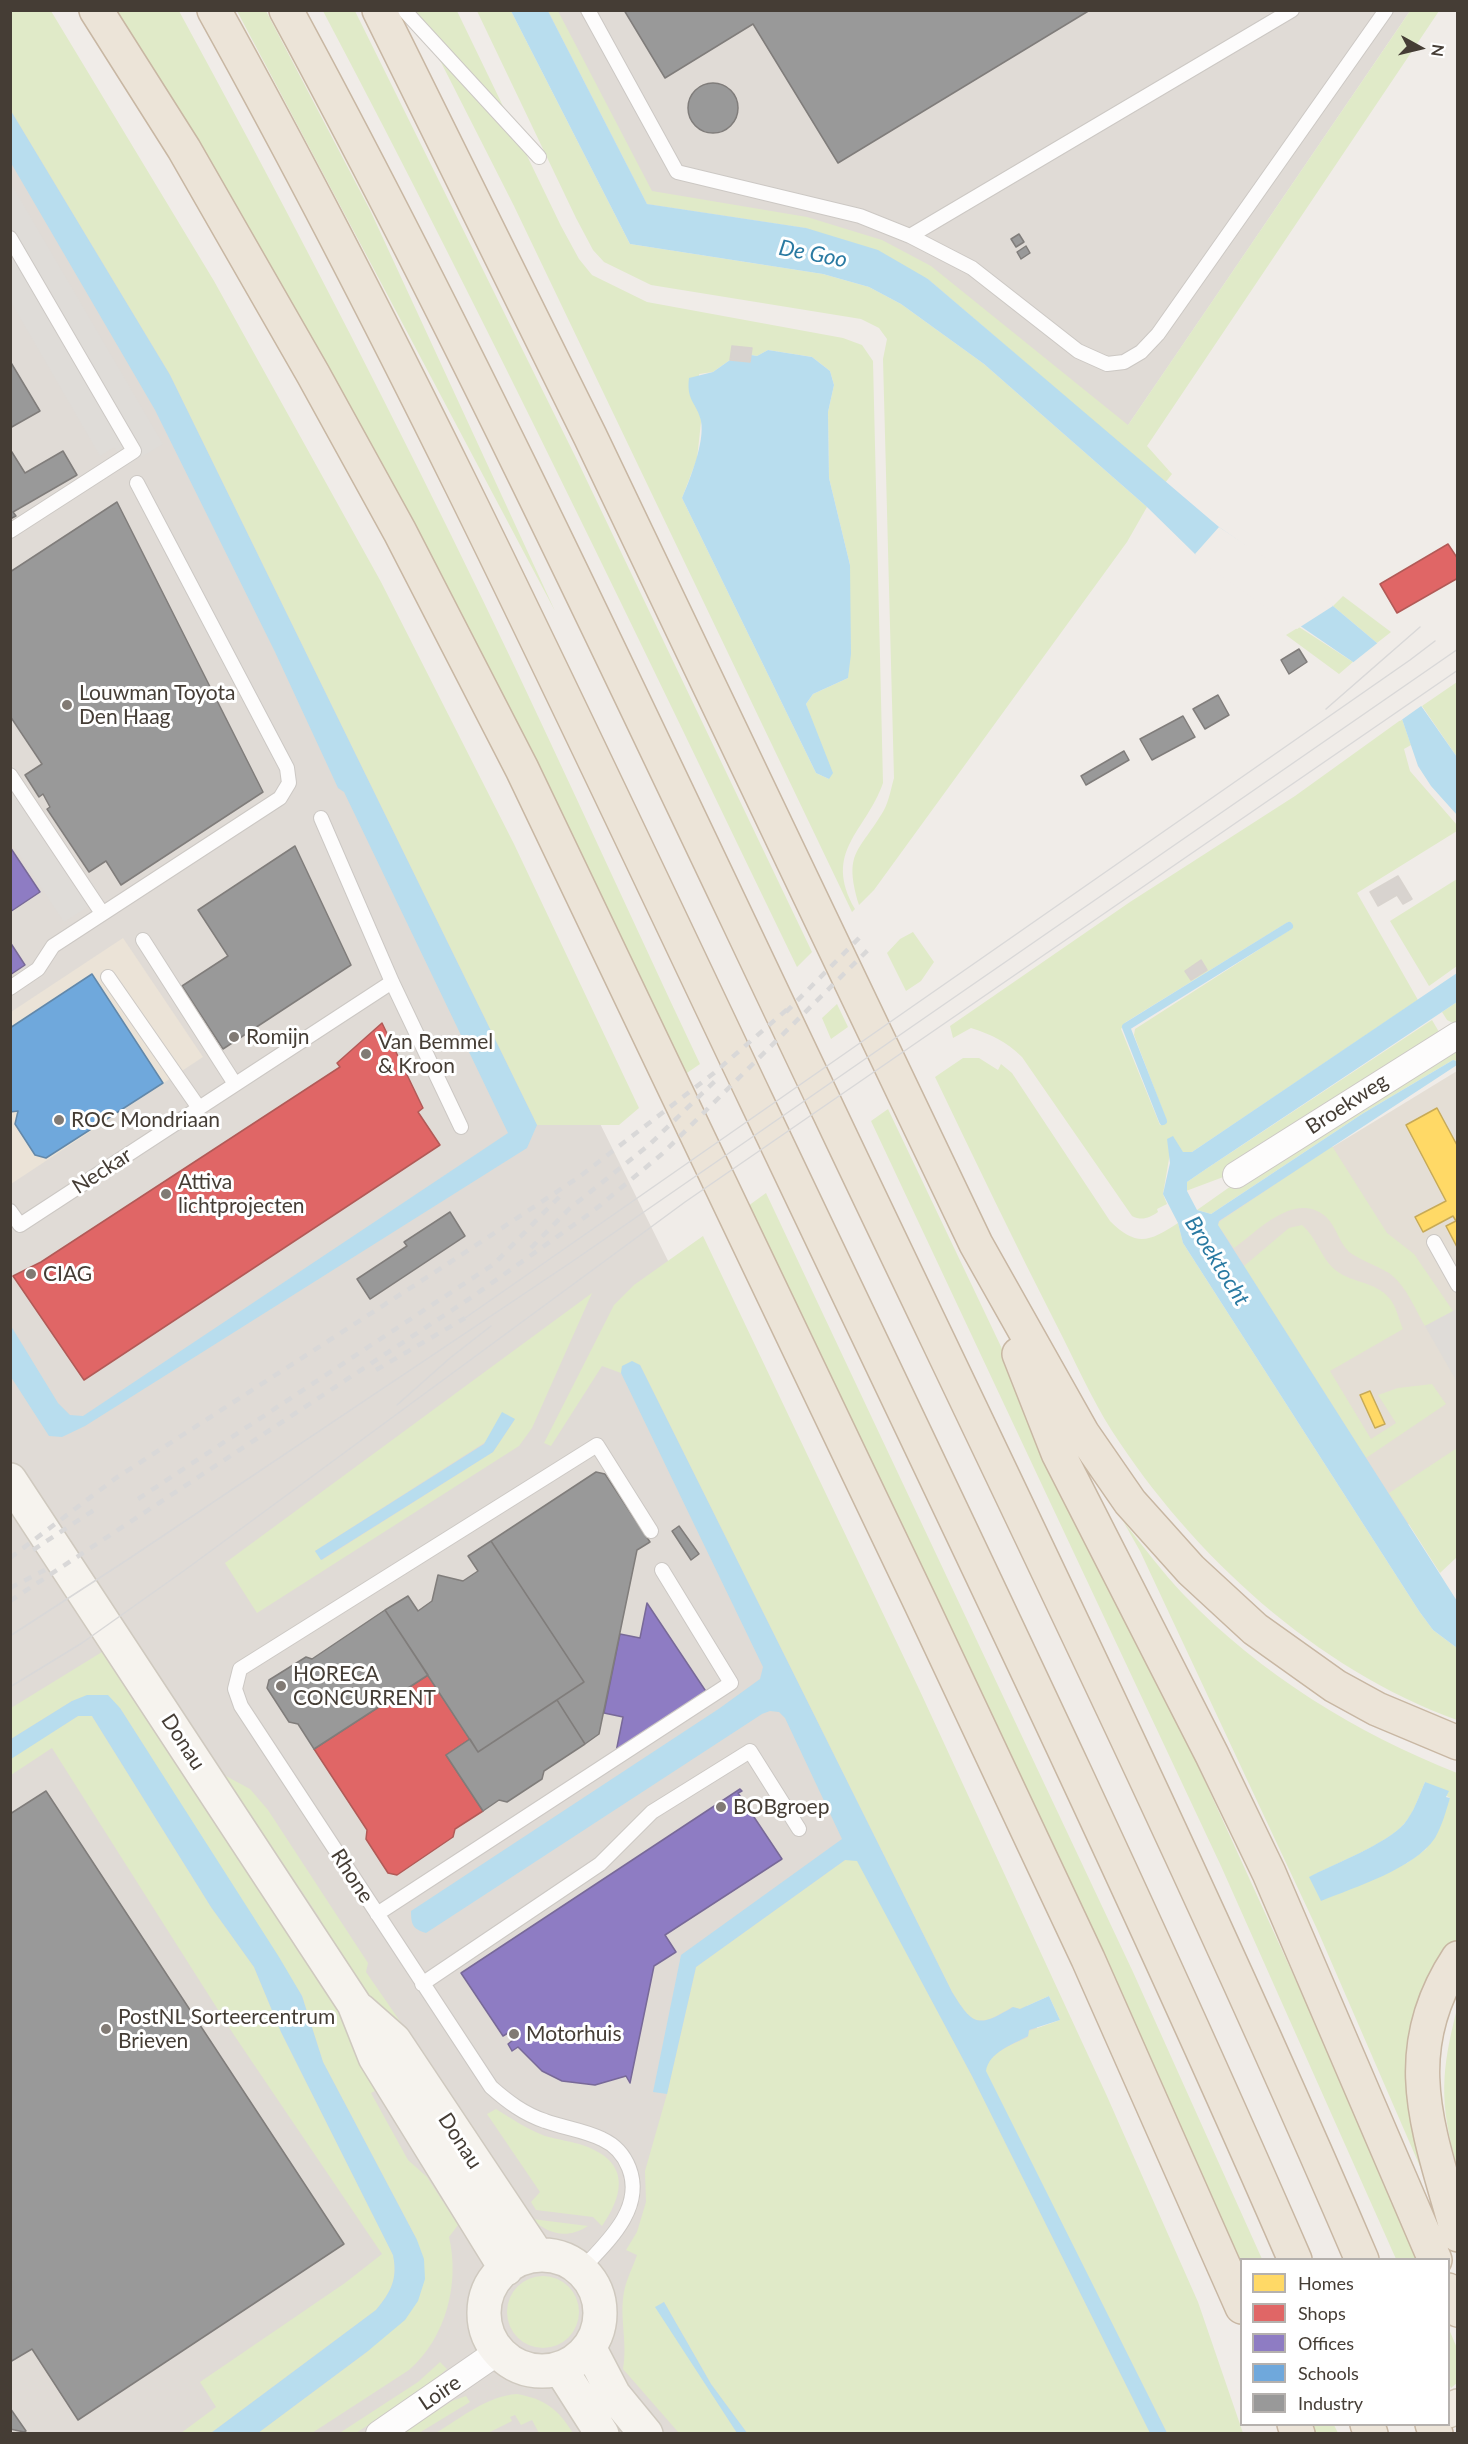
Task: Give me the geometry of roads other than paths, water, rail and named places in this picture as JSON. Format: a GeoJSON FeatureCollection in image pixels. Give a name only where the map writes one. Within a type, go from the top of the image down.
{"type":"FeatureCollection","features":[{"type":"Feature","properties":{"kind":"highway"},"geometry":{"type":"LineString","coordinates":[[96,10],[184,149],[313,374],[400,532],[522,769],[1083,1948],[1240,2302]]}},
{"type":"Feature","properties":{"kind":"highway"},"geometry":{"type":"LineString","coordinates":[[214,10],[295,156],[536,638],[1166,1965],[1295,2258]]}},
{"type":"Feature","properties":{"kind":"highway"},"geometry":{"type":"LineString","coordinates":[[286,10],[436,297],[723,890],[1148,1783],[1362,2258]]}},
{"type":"Feature","properties":{"kind":"highway"},"geometry":{"type":"LineString","coordinates":[[379,10],[606,469],[976,1244],[1083,1434],[1130,1502],[1191,1570],[1255,1629],[1335,1686],[1377,1709],[1458,1743]]}},
{"type":"Feature","properties":{"kind":"highway"},"geometry":{"type":"LineString","coordinates":[[976,1244],[1058,1453],[1212,1755],[1269,1873],[1435,2258]]}},
{"type":"Feature","properties":{"kind":"highway"},"geometry":{"type":"LineString","coordinates":[[1458,1958],[1443,1983],[1426,2025],[1421,2064],[1423,2099],[1434,2158],[1458,2235]]}},
{"type":"Feature","properties":{"kind":"highway"},"geometry":{"type":"LineString","coordinates":[[1450,2292],[1458,2310]]}},
{"type":"Feature","properties":{"kind":"main road","name":"Donau"},"geometry":{"type":"LineString","coordinates":[[10,1480],[354,2004],[375,2057],[506,2269]]}},
{"type":"Feature","properties":{"kind":"main road","name":"Donau"},"geometry":{"type":"LineString","coordinates":[[354,2004],[394,2040],[537,2255]]}},
{"type":"Feature","properties":{"kind":"main road"},"geometry":{"type":"LineString","coordinates":[[537,2255],[556,2257],[581,2270],[596,2291],[600,2307],[599,2324],[589,2347],[576,2360],[560,2368],[532,2370],[514,2363],[499,2351],[488,2331],[485,2308],[491,2286],[506,2269],[520,2260],[537,2255]]}},
{"type":"Feature","properties":{"kind":"main road"},"geometry":{"type":"LineString","coordinates":[[589,2347],[615,2395],[646,2433]]}},
{"type":"Feature","properties":{"kind":"main road"},"geometry":{"type":"LineString","coordinates":[[560,2368],[602,2433]]}},
{"type":"Feature","properties":{"kind":"street","name":"Broekweg"},"geometry":{"type":"LineString","coordinates":[[1236,1175],[1458,1035]]}},
{"type":"Feature","properties":{"kind":"street","name":"Loire"},"geometry":{"type":"LineString","coordinates":[[379,2433],[499,2351]]}},
{"type":"Feature","properties":{"kind":"lane"},"geometry":{"type":"LineString","coordinates":[[404,10],[539,158]]}},
{"type":"Feature","properties":{"kind":"lane"},"geometry":{"type":"LineString","coordinates":[[588,10],[677,172],[860,216],[910,237],[972,268],[1078,351],[1107,364],[1124,362],[1141,352],[1182,304],[1386,10]]}},
{"type":"Feature","properties":{"kind":"lane"},"geometry":{"type":"LineString","coordinates":[[910,237],[1292,10]]}},
{"type":"Feature","properties":{"kind":"lane"},"geometry":{"type":"LineString","coordinates":[[10,238],[134,451],[10,531]]}},
{"type":"Feature","properties":{"kind":"lane"},"geometry":{"type":"LineString","coordinates":[[10,988],[38,969],[53,946],[280,798],[289,783],[287,768],[137,483]]}},
{"type":"Feature","properties":{"kind":"lane"},"geometry":{"type":"LineString","coordinates":[[10,776],[102,914]]}},
{"type":"Feature","properties":{"kind":"lane"},"geometry":{"type":"LineString","coordinates":[[321,818],[392,982],[461,1128]]}},
{"type":"Feature","properties":{"kind":"lane"},"geometry":{"type":"LineString","coordinates":[[143,940],[235,1084]]}},
{"type":"Feature","properties":{"kind":"lane"},"geometry":{"type":"LineString","coordinates":[[108,977],[199,1108]]}},
{"type":"Feature","properties":{"kind":"lane","name":"Neckar"},"geometry":{"type":"LineString","coordinates":[[10,1211],[20,1225],[392,982]]}},
{"type":"Feature","properties":{"kind":"lane"},"geometry":{"type":"LineString","coordinates":[[1434,1242],[1458,1286]]}},
{"type":"Feature","properties":{"kind":"lane","name":"Rhone"},"geometry":{"type":"LineString","coordinates":[[581,2270],[610,2239],[628,2211],[632,2185],[627,2163],[609,2143],[585,2132],[544,2121],[513,2106],[491,2087],[241,1706],[235,1689],[240,1669],[597,1445],[651,1531]]}},
{"type":"Feature","properties":{"kind":"lane"},"geometry":{"type":"LineString","coordinates":[[377,1914],[731,1683],[662,1570]]}},
{"type":"Feature","properties":{"kind":"lane"},"geometry":{"type":"LineString","coordinates":[[423,1984],[600,1864],[652,1812],[750,1751],[799,1829]]}},
{"type":"Feature","properties":{"kind":"water","name":"De Goo"},"geometry":{"type":"Polygon","coordinates":[[[511,11],[548,11],[647,204],[806,228],[878,250],[928,279],[1219,527],[1333,606],[1377,643],[1457,757],[1457,815],[1431,786],[1418,766],[1402,719],[1353,662],[1195,554],[1147,507],[984,364],[901,304],[869,287],[823,274],[630,244],[511,11]]]}},
{"type":"Feature","properties":{"kind":"water"},"geometry":{"type":"Polygon","coordinates":[[[11,111],[170,375],[537,1125],[527,1148],[85,1426],[62,1437],[49,1436],[11,1377],[11,1326],[58,1403],[70,1415],[83,1416],[508,1133],[344,792],[338,788],[275,652],[155,410],[11,163],[11,111]]]}},
{"type":"Feature","properties":{"kind":"water"},"geometry":{"type":"Polygon","coordinates":[[[768,350],[812,357],[830,371],[834,385],[828,412],[829,478],[850,565],[851,654],[848,678],[813,694],[806,704],[833,773],[829,779],[816,773],[682,498],[696,460],[702,430],[699,415],[690,397],[689,378],[713,372],[730,360],[750,362],[751,355],[757,356],[768,350]]]}},
{"type":"Feature","properties":{"kind":"water","name":"Broektocht"},"geometry":{"type":"Polygon","coordinates":[[[1457,973],[1457,1002],[1187,1182],[1187,1191],[1197,1210],[1211,1214],[1362,1114],[1453,1060],[1457,1061],[1457,1065],[1219,1221],[1218,1225],[1457,1601],[1457,1648],[1433,1630],[1419,1611],[1183,1243],[1178,1223],[1163,1194],[1170,1163],[1167,1139],[1173,1136],[1183,1152],[1192,1152],[1457,973]]]}},
{"type":"Feature","properties":{"kind":"water"},"geometry":{"type":"Polygon","coordinates":[[[632,1361],[640,1365],[959,2003],[971,2017],[984,2020],[1013,2007],[1020,2009],[1049,1996],[1060,2020],[1029,2030],[1028,2036],[996,2054],[988,2064],[986,2071],[1167,2433],[1150,2433],[972,2076],[857,1861],[845,1860],[696,1967],[667,2094],[653,2092],[681,1955],[842,1839],[785,1718],[779,1712],[770,1711],[762,1714],[426,1933],[414,1926],[411,1911],[720,1708],[760,1679],[763,1667],[621,1373],[622,1366],[632,1361]]]}},
{"type":"Feature","properties":{"kind":"water"},"geometry":{"type":"Polygon","coordinates":[[[502,1412],[515,1419],[493,1452],[321,1560],[315,1551],[484,1444],[502,1412]]]}},
{"type":"Feature","properties":{"kind":"water"},"geometry":{"type":"Polygon","coordinates":[[[87,1695],[108,1695],[120,1708],[279,1957],[302,1996],[323,2062],[417,2240],[424,2259],[425,2279],[418,2301],[405,2320],[368,2351],[258,2433],[211,2433],[376,2310],[392,2285],[395,2271],[393,2255],[281,2032],[254,1967],[211,1907],[92,1716],[78,1716],[11,1759],[11,1739],[72,1701],[87,1695]]]}},
{"type":"Feature","properties":{"kind":"water"},"geometry":{"type":"Polygon","coordinates":[[[1425,1782],[1449,1791],[1446,1797],[1450,1798],[1435,1838],[1413,1859],[1399,1868],[1321,1901],[1309,1877],[1373,1846],[1396,1831],[1411,1814],[1425,1782]]]}},
{"type":"Feature","properties":{"kind":"water"},"geometry":{"type":"Polygon","coordinates":[[[664,2302],[711,2384],[747,2433],[737,2433],[655,2307],[664,2302]]]}},
{"type":"Feature","properties":{"kind":"waterway"},"geometry":{"type":"LineString","coordinates":[[1163,1121],[1126,1027],[1289,926]]}},
{"type":"Feature","properties":{"kind":"tram line"},"geometry":{"type":"LineString","coordinates":[[1326,709],[1420,627]]}},
{"type":"Feature","properties":{"kind":"tram line"},"geometry":{"type":"LineString","coordinates":[[465,1318],[1435,641]]}},
{"type":"Feature","properties":{"kind":"tram line"},"geometry":{"type":"LineString","coordinates":[[10,1636],[573,1261],[1458,649]]}},
{"type":"Feature","properties":{"kind":"tram line"},"geometry":{"type":"LineString","coordinates":[[10,1687],[82,1643],[185,1570],[685,1202],[1458,670]]}},
{"type":"Feature","properties":{"kind":"tram line"},"geometry":{"type":"LineString","coordinates":[[397,1405],[450,1358],[491,1326]]}},
{"type":"Feature","properties":{"kind":"railway"},"geometry":{"type":"LineString","coordinates":[[786,1012],[864,933]]}},
{"type":"Feature","properties":{"kind":"railway"},"geometry":{"type":"LineString","coordinates":[[10,1601],[472,1297],[592,1212],[662,1154],[871,947]]}},
{"type":"Feature","properties":{"kind":"railway"},"geometry":{"type":"LineString","coordinates":[[10,1558],[116,1478],[579,1177],[714,1073],[791,1006]]}},
{"type":"Feature","properties":{"kind":"railway"},"geometry":{"type":"LineString","coordinates":[[531,1248],[569,1209],[649,1145],[715,1081]]}},
{"type":"Feature","properties":{"kind":"railway"},"geometry":{"type":"LineString","coordinates":[[138,1499],[494,1264],[560,1196]]}},
{"type":"Feature","properties":{"kind":"railway"},"geometry":{"type":"LineString","coordinates":[[376,1370],[465,1318]]}},
{"type":"Feature","properties":{"kind":"railway"},"geometry":{"type":"LineString","coordinates":[[33,1550],[94,1510]]}},
{"type":"Feature","properties":{"kind":"railway"},"geometry":{"type":"LineString","coordinates":[[10,1588],[45,1570]]}},
{"type":"Feature","properties":{"kind":"place","name":"Louwman Toyota Den Haag"},"geometry":{"type":"Point","coordinates":[67,705]}},
{"type":"Feature","properties":{"kind":"place","name":"Romijn"},"geometry":{"type":"Point","coordinates":[234,1037]}},
{"type":"Feature","properties":{"kind":"place","name":"Van Bemmel & Kroon"},"geometry":{"type":"Point","coordinates":[366,1054]}},
{"type":"Feature","properties":{"kind":"place","name":"ROC Mondriaan"},"geometry":{"type":"Point","coordinates":[59,1120]}},
{"type":"Feature","properties":{"kind":"place","name":"Attiva lichtprojecten"},"geometry":{"type":"Point","coordinates":[166,1194]}},
{"type":"Feature","properties":{"kind":"place","name":"CIAG"},"geometry":{"type":"Point","coordinates":[31,1274]}},
{"type":"Feature","properties":{"kind":"place","name":"HORECA CONCURRENT"},"geometry":{"type":"Point","coordinates":[281,1686]}},
{"type":"Feature","properties":{"kind":"place","name":"BOBgroep"},"geometry":{"type":"Point","coordinates":[721,1807]}},
{"type":"Feature","properties":{"kind":"place","name":"PostNL Sorteercentrum Brieven"},"geometry":{"type":"Point","coordinates":[106,2029]}},
{"type":"Feature","properties":{"kind":"place","name":"Motorhuis"},"geometry":{"type":"Point","coordinates":[514,2034]}}]}
